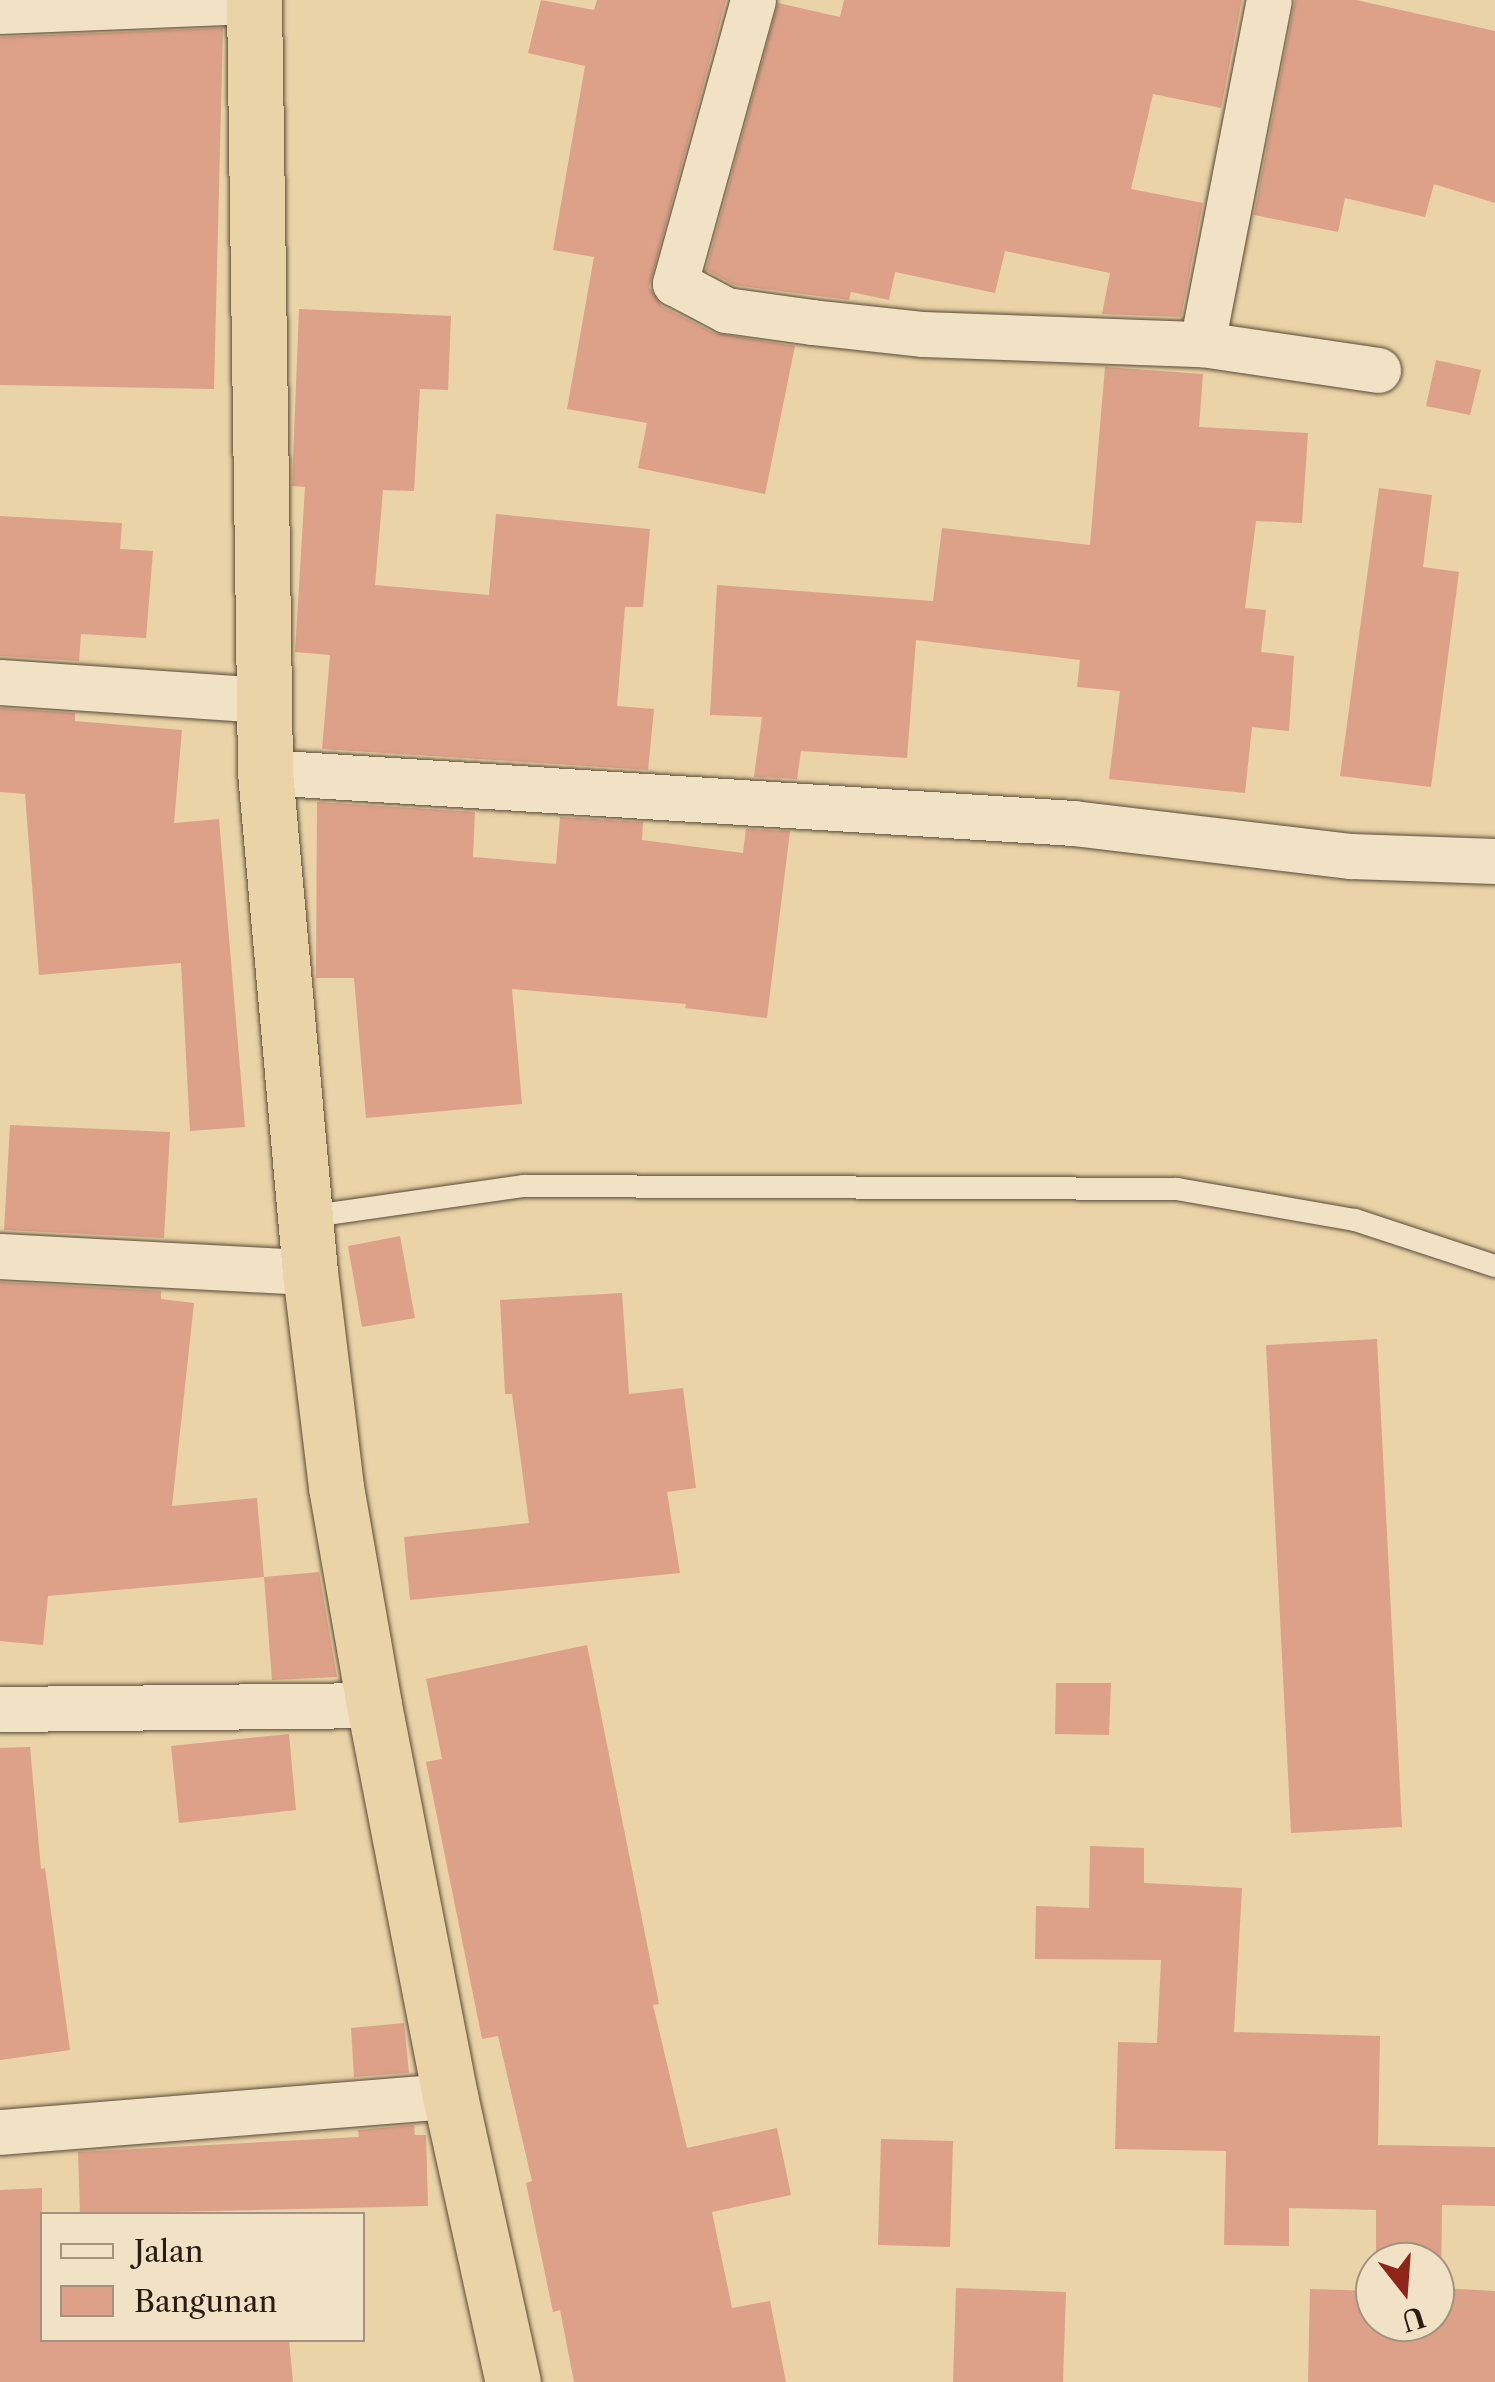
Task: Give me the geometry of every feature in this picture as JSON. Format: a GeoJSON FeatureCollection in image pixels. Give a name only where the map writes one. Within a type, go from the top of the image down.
{"type":"FeatureCollection","features":[{"type":"Feature","properties":{"kind":"highway"},"geometry":{"type":"LineString","coordinates":[[254,0],[265,772],[310,1272],[336,1487],[374,1705],[450,2096],[513,2382]]}},
{"type":"Feature","properties":{"kind":"street"},"geometry":{"type":"LineString","coordinates":[[0,11],[254,0]]}},
{"type":"Feature","properties":{"kind":"street"},"geometry":{"type":"LineString","coordinates":[[753,0],[675,283],[726,310],[812,322],[923,334],[1202,344],[1378,370]]}},
{"type":"Feature","properties":{"kind":"street"},"geometry":{"type":"LineString","coordinates":[[1202,344],[1269,0]]}},
{"type":"Feature","properties":{"kind":"street"},"geometry":{"type":"LineString","coordinates":[[0,682],[266,700]]}},
{"type":"Feature","properties":{"kind":"street"},"geometry":{"type":"LineString","coordinates":[[265,772],[1074,823],[1351,856],[1495,861]]}},
{"type":"Feature","properties":{"kind":"street"},"geometry":{"type":"LineString","coordinates":[[0,1256],[310,1272]]}},
{"type":"Feature","properties":{"kind":"street"},"geometry":{"type":"LineString","coordinates":[[0,1709],[374,1705]]}},
{"type":"Feature","properties":{"kind":"street"},"geometry":{"type":"LineString","coordinates":[[0,2132],[450,2096]]}},
{"type":"Feature","properties":{"kind":"lane"},"geometry":{"type":"LineString","coordinates":[[306,1217],[524,1186],[1177,1188],[1356,1220],[1495,1266]]}},
{"type":"Feature","properties":{"kind":"building"},"geometry":{"type":"Polygon","coordinates":[[[541,0],[594,10],[597,0],[726,0],[649,287],[662,306],[714,333],[795,346],[765,494],[638,468],[647,423],[567,409],[594,257],[553,250],[585,66],[528,53],[541,0]]]}},
{"type":"Feature","properties":{"kind":"building"},"geometry":{"type":"Polygon","coordinates":[[[844,0],[1242,0],[1221,108],[1153,94],[1131,189],[1203,203],[1181,317],[1102,314],[1110,273],[1005,251],[995,293],[895,272],[889,300],[851,292],[849,300],[734,285],[706,270],[778,3],[840,17],[844,0]]]}},
{"type":"Feature","properties":{"kind":"building"},"geometry":{"type":"Polygon","coordinates":[[[1295,0],[1356,0],[1495,31],[1495,203],[1434,184],[1425,217],[1345,198],[1338,232],[1254,215],[1295,0]]]}},
{"type":"Feature","properties":{"kind":"building"},"geometry":{"type":"Polygon","coordinates":[[[223,28],[214,389],[0,385],[0,37],[223,28]]]}},
{"type":"Feature","properties":{"kind":"building"},"geometry":{"type":"Polygon","coordinates":[[[299,309],[451,316],[448,390],[420,389],[414,491],[383,490],[375,585],[489,595],[496,514],[650,529],[643,607],[625,607],[617,706],[654,709],[648,770],[322,749],[330,655],[295,652],[305,487],[292,486],[299,309]]]}},
{"type":"Feature","properties":{"kind":"building"},"geometry":{"type":"Polygon","coordinates":[[[1436,360],[1481,370],[1470,415],[1426,406],[1436,360]]]}},
{"type":"Feature","properties":{"kind":"building"},"geometry":{"type":"Polygon","coordinates":[[[1105,367],[1203,374],[1199,427],[1308,433],[1302,523],[1256,521],[1245,608],[1266,610],[1261,652],[1294,656],[1289,731],[1252,727],[1245,793],[1109,779],[1120,691],[1077,687],[1080,660],[916,640],[907,758],[801,751],[797,779],[754,777],[762,717],[710,715],[717,585],[933,601],[942,528],[1090,545],[1105,367]]]}},
{"type":"Feature","properties":{"kind":"building"},"geometry":{"type":"Polygon","coordinates":[[[1379,488],[1432,495],[1423,567],[1459,572],[1431,787],[1340,776],[1379,488]]]}},
{"type":"Feature","properties":{"kind":"building"},"geometry":{"type":"Polygon","coordinates":[[[0,516],[122,523],[120,549],[153,551],[146,638],[81,634],[79,661],[0,656],[0,516]]]}},
{"type":"Feature","properties":{"kind":"building"},"geometry":{"type":"Polygon","coordinates":[[[0,708],[75,713],[75,721],[182,730],[174,823],[219,819],[245,1127],[190,1131],[181,963],[39,975],[25,794],[0,792],[0,708]]]}},
{"type":"Feature","properties":{"kind":"building"},"geometry":{"type":"Polygon","coordinates":[[[317,802],[475,812],[473,857],[556,864],[560,817],[643,822],[642,840],[743,853],[746,829],[790,831],[767,1018],[685,1008],[686,1004],[512,989],[522,1104],[366,1118],[354,978],[316,978],[317,802]]]}},
{"type":"Feature","properties":{"kind":"building"},"geometry":{"type":"Polygon","coordinates":[[[10,1125],[170,1132],[164,1238],[4,1230],[10,1125]]]}},
{"type":"Feature","properties":{"kind":"building"},"geometry":{"type":"Polygon","coordinates":[[[400,1236],[415,1318],[362,1327],[348,1246],[400,1236]]]}},
{"type":"Feature","properties":{"kind":"building"},"geometry":{"type":"Polygon","coordinates":[[[0,1282],[161,1291],[161,1299],[194,1303],[172,1506],[257,1498],[264,1577],[48,1596],[43,1645],[0,1641],[0,1282]]]}},
{"type":"Feature","properties":{"kind":"building"},"geometry":{"type":"Polygon","coordinates":[[[622,1293],[629,1394],[683,1388],[696,1488],[667,1492],[680,1573],[410,1600],[404,1537],[529,1523],[512,1394],[505,1394],[500,1300],[622,1293]]]}},
{"type":"Feature","properties":{"kind":"building"},"geometry":{"type":"Polygon","coordinates":[[[1377,1339],[1402,1827],[1291,1833],[1266,1345],[1377,1339]]]}},
{"type":"Feature","properties":{"kind":"building"},"geometry":{"type":"Polygon","coordinates":[[[319,1572],[337,1677],[272,1680],[264,1577],[319,1572]]]}},
{"type":"Feature","properties":{"kind":"building"},"geometry":{"type":"Polygon","coordinates":[[[587,1645],[659,2004],[653,2005],[687,2148],[777,2128],[791,2195],[712,2212],[732,2308],[770,2301],[786,2382],[574,2382],[560,2310],[553,2312],[526,2183],[532,2181],[498,2036],[482,2039],[426,1762],[442,1759],[426,1679],[587,1645]]]}},
{"type":"Feature","properties":{"kind":"building"},"geometry":{"type":"Polygon","coordinates":[[[1056,1683],[1111,1683],[1109,1735],[1055,1734],[1056,1683]]]}},
{"type":"Feature","properties":{"kind":"building"},"geometry":{"type":"Polygon","coordinates":[[[289,1734],[296,1810],[179,1823],[171,1746],[289,1734]]]}},
{"type":"Feature","properties":{"kind":"building"},"geometry":{"type":"Polygon","coordinates":[[[30,1747],[41,1869],[45,1868],[70,2050],[0,2060],[0,1748],[30,1747]]]}},
{"type":"Feature","properties":{"kind":"building"},"geometry":{"type":"Polygon","coordinates":[[[1090,1846],[1144,1848],[1144,1883],[1242,1888],[1234,2032],[1380,2036],[1378,2145],[1495,2147],[1495,2206],[1442,2205],[1442,2242],[1376,2242],[1376,2210],[1289,2208],[1289,2246],[1224,2245],[1226,2151],[1115,2149],[1118,2042],[1157,2043],[1161,1960],[1035,1959],[1036,1906],[1089,1908],[1090,1846]]]}},
{"type":"Feature","properties":{"kind":"building"},"geometry":{"type":"Polygon","coordinates":[[[404,2023],[409,2073],[354,2077],[351,2028],[404,2023]]]}},
{"type":"Feature","properties":{"kind":"building"},"geometry":{"type":"Polygon","coordinates":[[[414,2125],[415,2135],[426,2135],[428,2206],[80,2212],[78,2152],[359,2137],[358,2130],[414,2125]]]}},
{"type":"Feature","properties":{"kind":"building"},"geometry":{"type":"Polygon","coordinates":[[[881,2139],[953,2141],[950,2247],[878,2245],[881,2139]]]}},
{"type":"Feature","properties":{"kind":"building"},"geometry":{"type":"Polygon","coordinates":[[[42,2188],[40,2342],[289,2342],[293,2382],[0,2382],[0,2190],[42,2188]]]}},
{"type":"Feature","properties":{"kind":"building"},"geometry":{"type":"Polygon","coordinates":[[[956,2288],[1066,2292],[1063,2382],[953,2382],[956,2288]]]}},
{"type":"Feature","properties":{"kind":"building"},"geometry":{"type":"Polygon","coordinates":[[[1310,2289],[1355,2290],[1355,2342],[1455,2342],[1455,2289],[1495,2291],[1495,2382],[1308,2382],[1310,2289]]]}}]}
